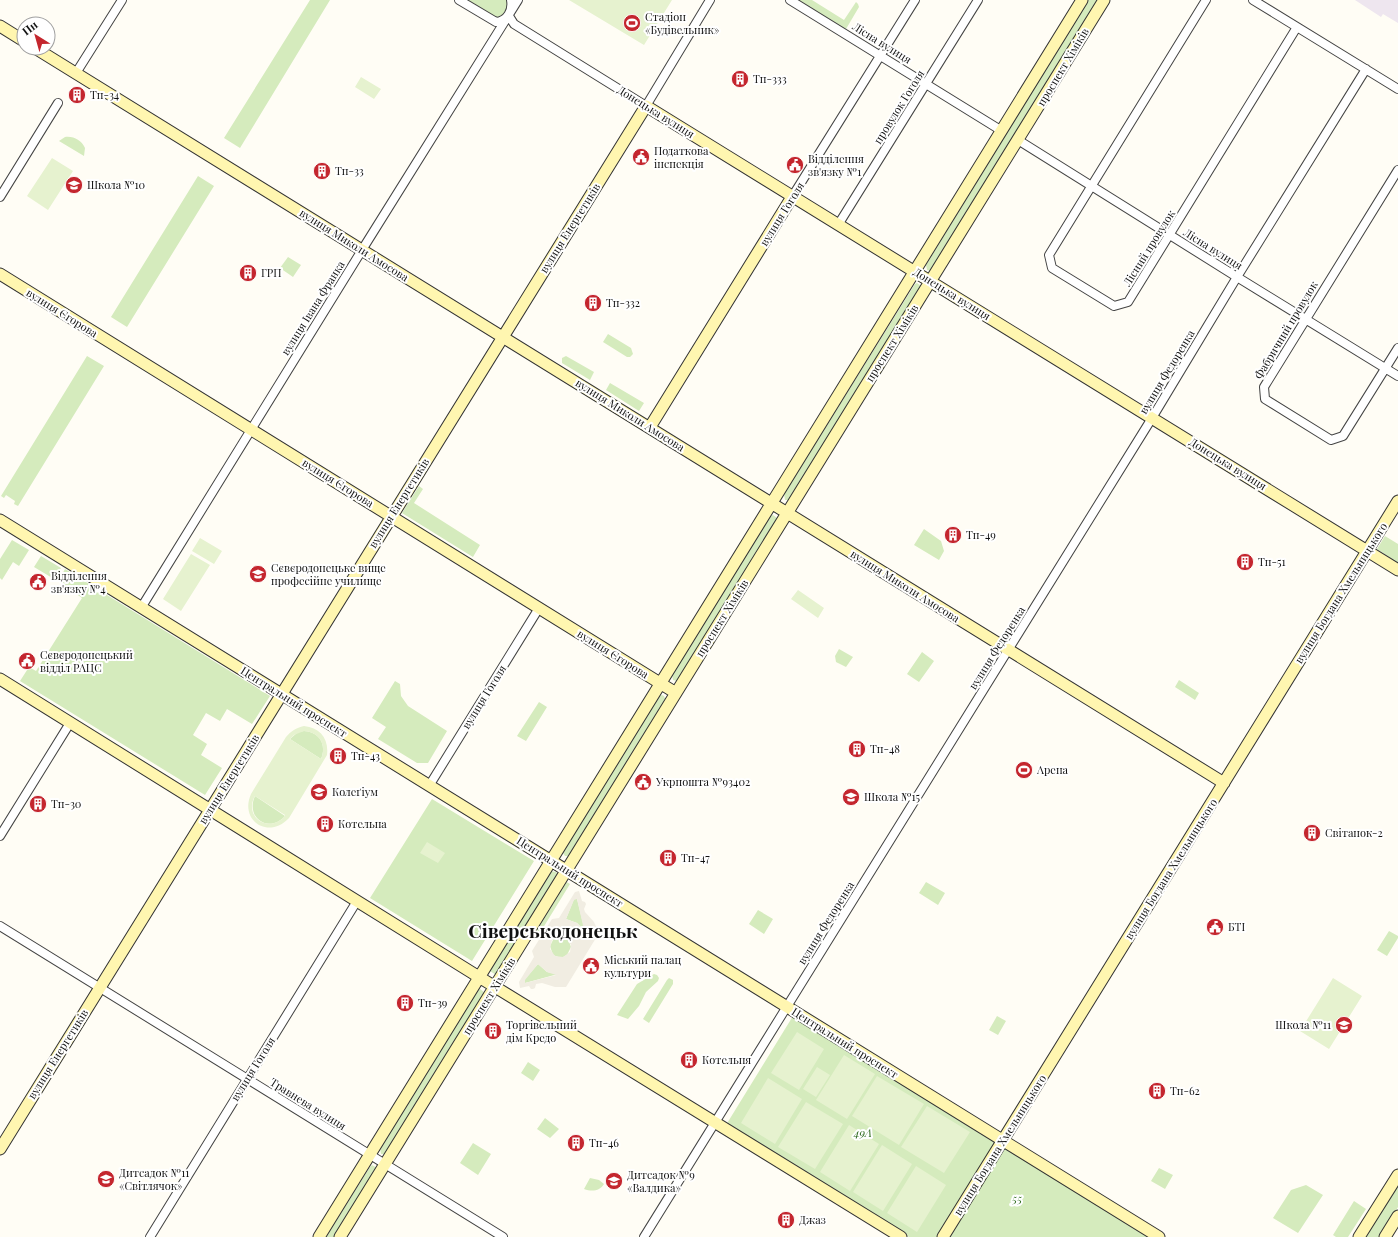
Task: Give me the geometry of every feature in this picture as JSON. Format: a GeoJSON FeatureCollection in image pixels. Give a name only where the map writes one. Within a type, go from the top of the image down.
{"type":"FeatureCollection","features":[{"type":"Feature","properties":{"kind":"street"},"geometry":{"type":"LineString","coordinates":[[76,73],[122,0]]}},
{"type":"Feature","properties":{"kind":"street"},"geometry":{"type":"LineString","coordinates":[[459,0],[496,22],[501,22],[509,16],[512,5],[511,0]]}},
{"type":"Feature","properties":{"kind":"street","name":"вулиця Івана Франка"},"geometry":{"type":"LineString","coordinates":[[141,608],[518,0]]}},
{"type":"Feature","properties":{"kind":"street","name":"вулиця Енергетиків"},"geometry":{"type":"LineString","coordinates":[[0,1149],[502,336],[646,106],[710,0]]}},
{"type":"Feature","properties":{"kind":"street","name":"Лісна вулиця"},"geometry":{"type":"LineString","coordinates":[[790,0],[1002,131]]}},
{"type":"Feature","properties":{"kind":"street","name":"вулиця Гоголя"},"geometry":{"type":"LineString","coordinates":[[650,427],[914,0]]}},
{"type":"Feature","properties":{"kind":"street","name":"провулок Гоголя"},"geometry":{"type":"LineString","coordinates":[[838,225],[978,0]]}},
{"type":"Feature","properties":{"kind":"street","name":"проспект Хіміків"},"geometry":{"type":"LineString","coordinates":[[319,1237],[1082,0]]}},
{"type":"Feature","properties":{"kind":"street","name":"проспект Хіміків"},"geometry":{"type":"LineString","coordinates":[[340,1237],[1104,0]]}},
{"type":"Feature","properties":{"kind":"street","name":"Лісний провулок"},"geometry":{"type":"LineString","coordinates":[[1206,0],[1049,255],[1052,268],[1114,306],[1128,302],[1297,27]]}},
{"type":"Feature","properties":{"kind":"street"},"geometry":{"type":"LineString","coordinates":[[1253,0],[1398,89]]}},
{"type":"Feature","properties":{"kind":"street","name":"Донецька вулиця"},"geometry":{"type":"LineString","coordinates":[[509,16],[514,24],[1398,570]]}},
{"type":"Feature","properties":{"kind":"street"},"geometry":{"type":"LineString","coordinates":[[0,26],[16,36]]}},
{"type":"Feature","properties":{"kind":"street","name":"вулиця Миколи Амосова"},"geometry":{"type":"LineString","coordinates":[[48,56],[1224,783]]}},
{"type":"Feature","properties":{"kind":"street","name":"вулиця Федоренка"},"geometry":{"type":"LineString","coordinates":[[644,1237],[1009,650],[1366,69]]}},
{"type":"Feature","properties":{"kind":"street"},"geometry":{"type":"LineString","coordinates":[[0,197],[58,103]]}},
{"type":"Feature","properties":{"kind":"street","name":"Лісна вулиця"},"geometry":{"type":"LineString","coordinates":[[1018,140],[1398,376]]}},
{"type":"Feature","properties":{"kind":"street","name":"Фабричний провулок"},"geometry":{"type":"LineString","coordinates":[[1398,170],[1264,386],[1265,399],[1331,440],[1343,436],[1398,348]]}},
{"type":"Feature","properties":{"kind":"street","name":"вулиця Єгорова"},"geometry":{"type":"LineString","coordinates":[[0,274],[676,693]]}},
{"type":"Feature","properties":{"kind":"street","name":"вулиця Богдана Хмельницького"},"geometry":{"type":"LineString","coordinates":[[943,1237],[1398,501]]}},
{"type":"Feature","properties":{"kind":"street","name":"Центральний проспект"},"geometry":{"type":"LineString","coordinates":[[0,520],[1160,1237]]}},
{"type":"Feature","properties":{"kind":"street","name":"вулиця Гоголя"},"geometry":{"type":"LineString","coordinates":[[429,786],[540,608]]}},
{"type":"Feature","properties":{"kind":"street"},"geometry":{"type":"LineString","coordinates":[[0,679],[494,987],[901,1237]]}},
{"type":"Feature","properties":{"kind":"street"},"geometry":{"type":"LineString","coordinates":[[0,836],[70,723]]}},
{"type":"Feature","properties":{"kind":"street","name":"вулиця Гоголя"},"geometry":{"type":"LineString","coordinates":[[150,1237],[357,901]]}},
{"type":"Feature","properties":{"kind":"street","name":"Травнева вулиця"},"geometry":{"type":"LineString","coordinates":[[0,926],[503,1237]]}},
{"type":"Feature","properties":{"kind":"street"},"geometry":{"type":"LineString","coordinates":[[1359,1237],[1398,1175]]}},
{"type":"Feature","properties":{"kind":"street"},"geometry":{"type":"LineString","coordinates":[[1385,1237],[1398,1216]]}},
{"type":"Feature","properties":{"kind":"shaded area"},"geometry":{"type":"Polygon","coordinates":[[[1355,0],[1398,0],[1398,23],[1383,14],[1381,17],[1355,0]]]}},
{"type":"Feature","properties":{"kind":"shaded area"},"geometry":{"type":"Polygon","coordinates":[[[579,891],[582,901],[586,904],[584,909],[585,912],[594,922],[599,933],[566,987],[555,987],[542,983],[536,984],[535,988],[533,989],[529,986],[520,988],[519,982],[534,957],[532,951],[552,919],[559,918],[575,892],[579,891]],[[577,899],[574,900],[566,919],[577,923],[584,930],[577,899]],[[558,936],[552,940],[550,949],[555,956],[563,957],[570,952],[571,945],[566,938],[558,936]],[[538,964],[525,980],[525,983],[556,975],[547,972],[538,964]]]}},
{"type":"Feature","properties":{"kind":"green space"},"geometry":{"type":"Polygon","coordinates":[[[310,0],[330,0],[240,148],[224,138],[310,0]]]}},
{"type":"Feature","properties":{"kind":"green space"},"geometry":{"type":"Polygon","coordinates":[[[466,0],[506,0],[508,5],[507,13],[499,18],[493,17],[466,0]]]}},
{"type":"Feature","properties":{"kind":"green space","name":"Стадіон «Будівельник»"},"geometry":{"type":"Polygon","coordinates":[[[569,0],[672,0],[644,45],[569,0]]]}},
{"type":"Feature","properties":{"kind":"green space"},"geometry":{"type":"Polygon","coordinates":[[[797,0],[812,0],[844,20],[856,2],[859,7],[846,29],[843,29],[797,0]]]}},
{"type":"Feature","properties":{"kind":"green space"},"geometry":{"type":"Polygon","coordinates":[[[1088,0],[1098,0],[931,271],[927,270],[926,265],[1088,0]]]}},
{"type":"Feature","properties":{"kind":"green space"},"geometry":{"type":"Polygon","coordinates":[[[361,77],[381,89],[374,99],[355,87],[361,77]]]}},
{"type":"Feature","properties":{"kind":"green space"},"geometry":{"type":"Polygon","coordinates":[[[65,137],[77,139],[81,143],[85,148],[84,156],[59,141],[65,137]]]}},
{"type":"Feature","properties":{"kind":"green space"},"geometry":{"type":"Polygon","coordinates":[[[52,158],[73,171],[48,210],[27,196],[52,158]]]}},
{"type":"Feature","properties":{"kind":"green space"},"geometry":{"type":"Polygon","coordinates":[[[198,176],[214,186],[127,327],[111,317],[198,176]]]}},
{"type":"Feature","properties":{"kind":"green space"},"geometry":{"type":"Polygon","coordinates":[[[288,257],[301,265],[293,277],[280,268],[288,257]]]}},
{"type":"Feature","properties":{"kind":"green space"},"geometry":{"type":"Polygon","coordinates":[[[917,283],[921,286],[789,500],[785,500],[784,494],[917,283]]]}},
{"type":"Feature","properties":{"kind":"green space"},"geometry":{"type":"Polygon","coordinates":[[[608,334],[631,348],[633,354],[630,357],[627,357],[603,342],[608,334]]]}},
{"type":"Feature","properties":{"kind":"green space"},"geometry":{"type":"Polygon","coordinates":[[[87,356],[104,366],[18,506],[14,504],[15,501],[6,495],[4,498],[1,496],[87,356]]]}},
{"type":"Feature","properties":{"kind":"green space"},"geometry":{"type":"Polygon","coordinates":[[[566,356],[594,372],[590,380],[562,363],[562,358],[566,356]]]}},
{"type":"Feature","properties":{"kind":"green space"},"geometry":{"type":"Polygon","coordinates":[[[610,383],[644,403],[639,411],[606,390],[610,383]]]}},
{"type":"Feature","properties":{"kind":"green space"},"geometry":{"type":"Polygon","coordinates":[[[419,486],[423,489],[414,503],[480,545],[473,557],[402,513],[419,486]]]}},
{"type":"Feature","properties":{"kind":"green space"},"geometry":{"type":"Polygon","coordinates":[[[773,515],[777,518],[777,521],[679,679],[677,681],[673,680],[672,675],[770,516],[773,515]]]}},
{"type":"Feature","properties":{"kind":"green space"},"geometry":{"type":"Polygon","coordinates":[[[924,529],[941,541],[944,551],[939,560],[914,545],[924,529]]]}},
{"type":"Feature","properties":{"kind":"green space"},"geometry":{"type":"Polygon","coordinates":[[[1385,536],[1398,544],[1398,563],[1377,549],[1385,536]]]}},
{"type":"Feature","properties":{"kind":"green space"},"geometry":{"type":"Polygon","coordinates":[[[200,538],[222,551],[214,564],[192,551],[200,538]]]}},
{"type":"Feature","properties":{"kind":"green space"},"geometry":{"type":"Polygon","coordinates":[[[12,540],[29,550],[19,566],[13,562],[2,580],[0,578],[0,559],[12,540]]]}},
{"type":"Feature","properties":{"kind":"green space"},"geometry":{"type":"Polygon","coordinates":[[[191,554],[210,565],[181,611],[163,599],[191,554]]]}},
{"type":"Feature","properties":{"kind":"green space"},"geometry":{"type":"Polygon","coordinates":[[[41,556],[61,568],[54,579],[34,567],[41,556]]]}},
{"type":"Feature","properties":{"kind":"green space"},"geometry":{"type":"Polygon","coordinates":[[[65,569],[270,696],[252,724],[227,709],[220,721],[206,713],[193,735],[207,744],[201,755],[222,768],[205,795],[20,681],[29,667],[36,671],[82,598],[66,587],[61,581],[60,578],[65,569]]]}},
{"type":"Feature","properties":{"kind":"green space"},"geometry":{"type":"Polygon","coordinates":[[[798,590],[824,608],[818,618],[791,599],[798,590]]]}},
{"type":"Feature","properties":{"kind":"green space"},"geometry":{"type":"Polygon","coordinates":[[[839,649],[853,657],[846,667],[836,662],[835,656],[839,649]]]}},
{"type":"Feature","properties":{"kind":"green space"},"geometry":{"type":"Polygon","coordinates":[[[922,652],[934,661],[919,682],[907,674],[922,652]]]}},
{"type":"Feature","properties":{"kind":"green space"},"geometry":{"type":"Polygon","coordinates":[[[1179,680],[1199,693],[1195,700],[1175,687],[1179,680]]]}},
{"type":"Feature","properties":{"kind":"green space"},"geometry":{"type":"Polygon","coordinates":[[[395,681],[400,684],[401,696],[408,706],[447,731],[428,763],[417,763],[378,739],[386,727],[372,718],[395,681]]]}},
{"type":"Feature","properties":{"kind":"green space"},"geometry":{"type":"Polygon","coordinates":[[[662,695],[666,701],[570,855],[565,856],[563,851],[659,696],[662,695]]]}},
{"type":"Feature","properties":{"kind":"green space"},"geometry":{"type":"Polygon","coordinates":[[[539,702],[547,707],[526,741],[517,736],[539,702]]]}},
{"type":"Feature","properties":{"kind":"green space"},"geometry":{"type":"Polygon","coordinates":[[[301,727],[310,727],[322,735],[325,739],[327,755],[289,818],[281,824],[273,827],[265,827],[252,819],[249,812],[248,804],[251,794],[286,737],[294,730],[301,727]],[[304,731],[294,735],[290,739],[321,759],[323,748],[318,736],[304,731]],[[255,796],[252,804],[252,811],[260,821],[272,823],[279,821],[285,816],[285,815],[255,796]]]}},
{"type":"Feature","properties":{"kind":"green space"},"geometry":{"type":"Polygon","coordinates":[[[304,731],[314,734],[321,740],[323,754],[321,759],[290,739],[298,732],[304,731]]]}},
{"type":"Feature","properties":{"kind":"green space"},"geometry":{"type":"Polygon","coordinates":[[[255,796],[285,816],[272,824],[260,821],[253,811],[255,796]]]}},
{"type":"Feature","properties":{"kind":"green space"},"geometry":{"type":"Polygon","coordinates":[[[432,799],[534,861],[472,961],[370,898],[432,799]]]}},
{"type":"Feature","properties":{"kind":"green space"},"geometry":{"type":"Polygon","coordinates":[[[427,842],[445,853],[438,863],[420,853],[427,842]]]}},
{"type":"Feature","properties":{"kind":"green space"},"geometry":{"type":"Polygon","coordinates":[[[551,871],[556,872],[558,875],[496,975],[490,971],[551,871]]]}},
{"type":"Feature","properties":{"kind":"green space"},"geometry":{"type":"Polygon","coordinates":[[[565,881],[570,884],[538,936],[533,933],[565,881]]]}},
{"type":"Feature","properties":{"kind":"green space"},"geometry":{"type":"Polygon","coordinates":[[[926,882],[945,893],[938,905],[919,893],[926,882]]]}},
{"type":"Feature","properties":{"kind":"green space"},"geometry":{"type":"Polygon","coordinates":[[[574,899],[577,899],[585,931],[577,923],[566,919],[574,899]]]}},
{"type":"Feature","properties":{"kind":"green space"},"geometry":{"type":"Polygon","coordinates":[[[758,910],[773,919],[764,934],[749,924],[758,910]]]}},
{"type":"Feature","properties":{"kind":"green space"},"geometry":{"type":"Polygon","coordinates":[[[1389,931],[1398,936],[1398,938],[1387,956],[1377,950],[1389,931]]]}},
{"type":"Feature","properties":{"kind":"green space"},"geometry":{"type":"Polygon","coordinates":[[[560,936],[568,939],[571,947],[567,955],[561,958],[553,955],[550,946],[554,938],[560,936]]]}},
{"type":"Feature","properties":{"kind":"green space"},"geometry":{"type":"Polygon","coordinates":[[[538,964],[547,972],[558,974],[525,983],[524,980],[538,964]]]}},
{"type":"Feature","properties":{"kind":"green space"},"geometry":{"type":"Polygon","coordinates":[[[654,974],[659,978],[658,981],[646,992],[639,1006],[628,1019],[617,1015],[637,984],[654,974]]]}},
{"type":"Feature","properties":{"kind":"green space"},"geometry":{"type":"Polygon","coordinates":[[[669,978],[673,980],[673,984],[649,1023],[643,1019],[669,978]]]}},
{"type":"Feature","properties":{"kind":"green space"},"geometry":{"type":"Polygon","coordinates":[[[1333,978],[1362,996],[1329,1049],[1300,1031],[1333,978]]]}},
{"type":"Feature","properties":{"kind":"green space"},"geometry":{"type":"Polygon","coordinates":[[[480,989],[484,992],[484,995],[387,1152],[385,1154],[381,1154],[380,1148],[477,990],[480,989]]]}},
{"type":"Feature","properties":{"kind":"green space","name":"49А"},"geometry":{"type":"Polygon","coordinates":[[[793,1016],[997,1141],[938,1237],[909,1237],[726,1125],[793,1016]]]}},
{"type":"Feature","properties":{"kind":"green space"},"geometry":{"type":"Polygon","coordinates":[[[997,1016],[1006,1021],[998,1035],[989,1030],[997,1016]]]}},
{"type":"Feature","properties":{"kind":"green space"},"geometry":{"type":"Polygon","coordinates":[[[797,1032],[824,1049],[799,1090],[771,1073],[797,1032]]]}},
{"type":"Feature","properties":{"kind":"green space"},"geometry":{"type":"Polygon","coordinates":[[[844,1055],[875,1074],[847,1119],[816,1100],[844,1055]]]}},
{"type":"Feature","properties":{"kind":"green space"},"geometry":{"type":"Polygon","coordinates":[[[528,1062],[540,1070],[533,1081],[521,1073],[528,1062]]]}},
{"type":"Feature","properties":{"kind":"green space"},"geometry":{"type":"Polygon","coordinates":[[[817,1067],[830,1075],[816,1097],[803,1089],[817,1067]]]}},
{"type":"Feature","properties":{"kind":"green space"},"geometry":{"type":"Polygon","coordinates":[[[877,1076],[924,1104],[899,1145],[852,1116],[877,1076]]]}},
{"type":"Feature","properties":{"kind":"green space"},"geometry":{"type":"Polygon","coordinates":[[[768,1078],[802,1099],[775,1144],[741,1123],[768,1078]]]}},
{"type":"Feature","properties":{"kind":"green space"},"geometry":{"type":"Polygon","coordinates":[[[806,1102],[843,1124],[815,1169],[778,1147],[806,1102]]]}},
{"type":"Feature","properties":{"kind":"green space"},"geometry":{"type":"Polygon","coordinates":[[[927,1106],[970,1132],[944,1173],[901,1147],[927,1106]]]}},
{"type":"Feature","properties":{"kind":"green space"},"geometry":{"type":"Polygon","coordinates":[[[545,1118],[559,1129],[550,1138],[537,1129],[545,1118]]]}},
{"type":"Feature","properties":{"kind":"green space"},"geometry":{"type":"Polygon","coordinates":[[[849,1125],[879,1144],[850,1191],[820,1172],[849,1125]]]}},
{"type":"Feature","properties":{"kind":"green space"},"geometry":{"type":"Polygon","coordinates":[[[473,1143],[491,1154],[478,1175],[460,1163],[473,1143]]]}},
{"type":"Feature","properties":{"kind":"green space"},"geometry":{"type":"Polygon","coordinates":[[[882,1145],[912,1164],[883,1211],[853,1192],[882,1145]]]}},
{"type":"Feature","properties":{"kind":"green space","name":"55"},"geometry":{"type":"Polygon","coordinates":[[[1004,1147],[1151,1237],[949,1237],[1004,1147]]]}},
{"type":"Feature","properties":{"kind":"green space"},"geometry":{"type":"Polygon","coordinates":[[[372,1165],[377,1168],[336,1237],[326,1237],[370,1167],[372,1165]]]}},
{"type":"Feature","properties":{"kind":"green space"},"geometry":{"type":"Polygon","coordinates":[[[916,1166],[946,1185],[917,1232],[887,1213],[916,1166]]]}},
{"type":"Feature","properties":{"kind":"green space"},"geometry":{"type":"Polygon","coordinates":[[[1159,1168],[1173,1175],[1165,1189],[1151,1181],[1159,1168]]]}},
{"type":"Feature","properties":{"kind":"green space"},"geometry":{"type":"Polygon","coordinates":[[[590,1178],[599,1180],[604,1184],[596,1190],[584,1189],[590,1178]]]}},
{"type":"Feature","properties":{"kind":"green space"},"geometry":{"type":"Polygon","coordinates":[[[1398,1183],[1398,1207],[1380,1237],[1365,1237],[1398,1183]]]}},
{"type":"Feature","properties":{"kind":"green space"},"geometry":{"type":"Polygon","coordinates":[[[1306,1185],[1323,1195],[1298,1233],[1273,1218],[1291,1190],[1306,1185]]]}},
{"type":"Feature","properties":{"kind":"green space"},"geometry":{"type":"Polygon","coordinates":[[[1354,1201],[1366,1209],[1348,1237],[1336,1237],[1333,1235],[1354,1201]]]}},
{"type":"Feature","properties":{"kind":"place","name":"Стадіон «Будівельник»"},"geometry":{"type":"Point","coordinates":[632,23]}},
{"type":"Feature","properties":{"kind":"place","name":"Тп-333"},"geometry":{"type":"Point","coordinates":[740,79]}},
{"type":"Feature","properties":{"kind":"place","name":"Тп-34"},"geometry":{"type":"Point","coordinates":[77,95]}},
{"type":"Feature","properties":{"kind":"place","name":"Податкова інспекція"},"geometry":{"type":"Point","coordinates":[641,157]}},
{"type":"Feature","properties":{"kind":"place","name":"Відділення зв'язку №1"},"geometry":{"type":"Point","coordinates":[795,165]}},
{"type":"Feature","properties":{"kind":"place","name":"Тп-33"},"geometry":{"type":"Point","coordinates":[322,171]}},
{"type":"Feature","properties":{"kind":"place","name":"Школа №10"},"geometry":{"type":"Point","coordinates":[74,185]}},
{"type":"Feature","properties":{"kind":"place","name":"ГРП"},"geometry":{"type":"Point","coordinates":[248,273]}},
{"type":"Feature","properties":{"kind":"place","name":"Тп-332"},"geometry":{"type":"Point","coordinates":[593,303]}},
{"type":"Feature","properties":{"kind":"place","name":"Тп-49"},"geometry":{"type":"Point","coordinates":[953,535]}},
{"type":"Feature","properties":{"kind":"place","name":"Тп-51"},"geometry":{"type":"Point","coordinates":[1245,562]}},
{"type":"Feature","properties":{"kind":"place","name":"Сєвєродонецьке вище професійне училище"},"geometry":{"type":"Point","coordinates":[258,574]}},
{"type":"Feature","properties":{"kind":"place","name":"Відділення зв'язку №4"},"geometry":{"type":"Point","coordinates":[38,582]}},
{"type":"Feature","properties":{"kind":"place","name":"Сєвєродонецький відділ РАЦС"},"geometry":{"type":"Point","coordinates":[27,661]}},
{"type":"Feature","properties":{"kind":"place","name":"Тп-48"},"geometry":{"type":"Point","coordinates":[857,749]}},
{"type":"Feature","properties":{"kind":"place","name":"Тп-43"},"geometry":{"type":"Point","coordinates":[338,756]}},
{"type":"Feature","properties":{"kind":"place","name":"Арена"},"geometry":{"type":"Point","coordinates":[1024,770]}},
{"type":"Feature","properties":{"kind":"place","name":"Укрпошта №93402"},"geometry":{"type":"Point","coordinates":[643,782]}},
{"type":"Feature","properties":{"kind":"place","name":"Колеґіум"},"geometry":{"type":"Point","coordinates":[319,792]}},
{"type":"Feature","properties":{"kind":"place","name":"Школа №15"},"geometry":{"type":"Point","coordinates":[851,797]}},
{"type":"Feature","properties":{"kind":"place","name":"Тп-30"},"geometry":{"type":"Point","coordinates":[38,804]}},
{"type":"Feature","properties":{"kind":"place","name":"Котельна"},"geometry":{"type":"Point","coordinates":[325,824]}},
{"type":"Feature","properties":{"kind":"place","name":"Світанок-2"},"geometry":{"type":"Point","coordinates":[1312,833]}},
{"type":"Feature","properties":{"kind":"place","name":"Тп-47"},"geometry":{"type":"Point","coordinates":[668,858]}},
{"type":"Feature","properties":{"kind":"place","name":"БТІ"},"geometry":{"type":"Point","coordinates":[1215,927]}},
{"type":"Feature","properties":{"kind":"place","name":"Міський палац культури"},"geometry":{"type":"Point","coordinates":[591,966]}},
{"type":"Feature","properties":{"kind":"place","name":"Тп-39"},"geometry":{"type":"Point","coordinates":[405,1003]}},
{"type":"Feature","properties":{"kind":"place","name":"Школа №11"},"geometry":{"type":"Point","coordinates":[1344,1025]}},
{"type":"Feature","properties":{"kind":"place","name":"Торгівельний дім Кредо"},"geometry":{"type":"Point","coordinates":[493,1031]}},
{"type":"Feature","properties":{"kind":"place","name":"Котельня"},"geometry":{"type":"Point","coordinates":[689,1060]}},
{"type":"Feature","properties":{"kind":"place","name":"Тп-62"},"geometry":{"type":"Point","coordinates":[1157,1091]}},
{"type":"Feature","properties":{"kind":"place","name":"Тп-46"},"geometry":{"type":"Point","coordinates":[576,1143]}},
{"type":"Feature","properties":{"kind":"place","name":"Дитсадок №11 «Світлячок»"},"geometry":{"type":"Point","coordinates":[106,1179]}},
{"type":"Feature","properties":{"kind":"place","name":"Дитсадок №9 «Валдика»"},"geometry":{"type":"Point","coordinates":[614,1181]}},
{"type":"Feature","properties":{"kind":"place","name":"Джаз"},"geometry":{"type":"Point","coordinates":[786,1220]}},
{"type":"Feature","properties":{"kind":"district","name":"Сіверськодонецьк"},"geometry":{"type":"Point","coordinates":[553,931]}}]}
